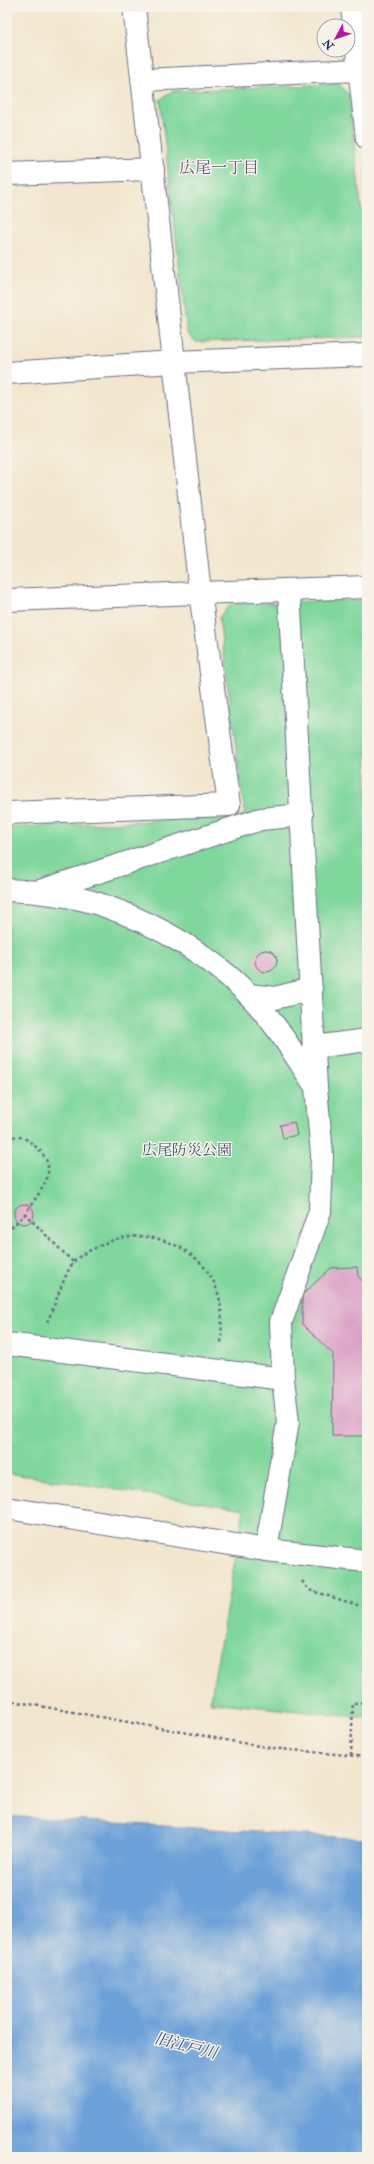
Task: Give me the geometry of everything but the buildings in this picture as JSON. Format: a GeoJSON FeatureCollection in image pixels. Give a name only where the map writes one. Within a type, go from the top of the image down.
{"type":"FeatureCollection","features":[{"type":"Feature","properties":{"kind":"street"},"geometry":{"type":"LineString","coordinates":[[7,813],[229,805],[200,592],[134,7]]}},
{"type":"Feature","properties":{"kind":"street"},"geometry":{"type":"LineString","coordinates":[[352,7],[367,138]]}},
{"type":"Feature","properties":{"kind":"street"},"geometry":{"type":"LineString","coordinates":[[142,80],[360,70]]}},
{"type":"Feature","properties":{"kind":"street"},"geometry":{"type":"LineString","coordinates":[[7,174],[153,168]]}},
{"type":"Feature","properties":{"kind":"street"},"geometry":{"type":"LineString","coordinates":[[7,373],[173,362],[367,355]]}},
{"type":"Feature","properties":{"kind":"street"},"geometry":{"type":"LineString","coordinates":[[7,600],[367,587]]}},
{"type":"Feature","properties":{"kind":"street"},"geometry":{"type":"LineString","coordinates":[[266,1550],[288,1422],[283,1379],[281,1322],[320,1211],[322,1155],[316,1087],[289,591]]}},
{"type":"Feature","properties":{"kind":"street"},"geometry":{"type":"LineString","coordinates":[[39,891],[261,819],[302,815]]}},
{"type":"Feature","properties":{"kind":"street"},"geometry":{"type":"LineString","coordinates":[[7,890],[39,891],[104,905],[160,930],[211,961],[249,995],[276,1028],[316,1087]]}},
{"type":"Feature","properties":{"kind":"street"},"geometry":{"type":"LineString","coordinates":[[249,995],[276,998],[311,988]]}},
{"type":"Feature","properties":{"kind":"street"},"geometry":{"type":"LineString","coordinates":[[314,1047],[367,1040]]}},
{"type":"Feature","properties":{"kind":"street"},"geometry":{"type":"LineString","coordinates":[[7,1344],[283,1379]]}},
{"type":"Feature","properties":{"kind":"street"},"geometry":{"type":"LineString","coordinates":[[7,1508],[266,1550],[367,1561]]}},
{"type":"Feature","properties":{"kind":"path"},"geometry":{"type":"LineString","coordinates":[[7,1138],[25,1138],[41,1150],[48,1165],[47,1182],[25,1214],[7,1232]]}},
{"type":"Feature","properties":{"kind":"path"},"geometry":{"type":"LineString","coordinates":[[25,1214],[73,1262]]}},
{"type":"Feature","properties":{"kind":"path"},"geometry":{"type":"LineString","coordinates":[[34,1348],[73,1262],[114,1239],[135,1235],[159,1239],[184,1249],[203,1267],[216,1289],[223,1316],[221,1344],[227,1372]]}},
{"type":"Feature","properties":{"kind":"path"},"geometry":{"type":"LineString","coordinates":[[299,1577],[309,1590],[367,1608]]}},
{"type":"Feature","properties":{"kind":"path"},"geometry":{"type":"LineString","coordinates":[[7,1700],[270,1748],[367,1757]]}},
{"type":"Feature","properties":{"kind":"path"},"geometry":{"type":"LineString","coordinates":[[352,1756],[353,1703],[367,1702]]}},
{"type":"Feature","properties":{"kind":"green space"},"geometry":{"type":"Polygon","coordinates":[[[339,84],[349,95],[367,263],[367,335],[365,337],[196,342],[187,334],[160,100],[172,91],[339,84]]]}},
{"type":"Feature","properties":{"kind":"green space","name":"広尾防災公園"},"geometry":{"type":"Polygon","coordinates":[[[367,600],[367,1718],[210,1702],[244,1509],[7,1473],[7,828],[245,816],[219,617],[231,604],[367,600]]]}},
{"type":"Feature","properties":{"kind":"water","name":"旧江戸川"},"geometry":{"type":"Polygon","coordinates":[[[7,1816],[367,1839],[367,2157],[7,2157],[7,1816]]]}},
{"type":"Feature","properties":{"kind":"district","name":"広尾一丁目"},"geometry":{"type":"Point","coordinates":[219,167]}}]}
